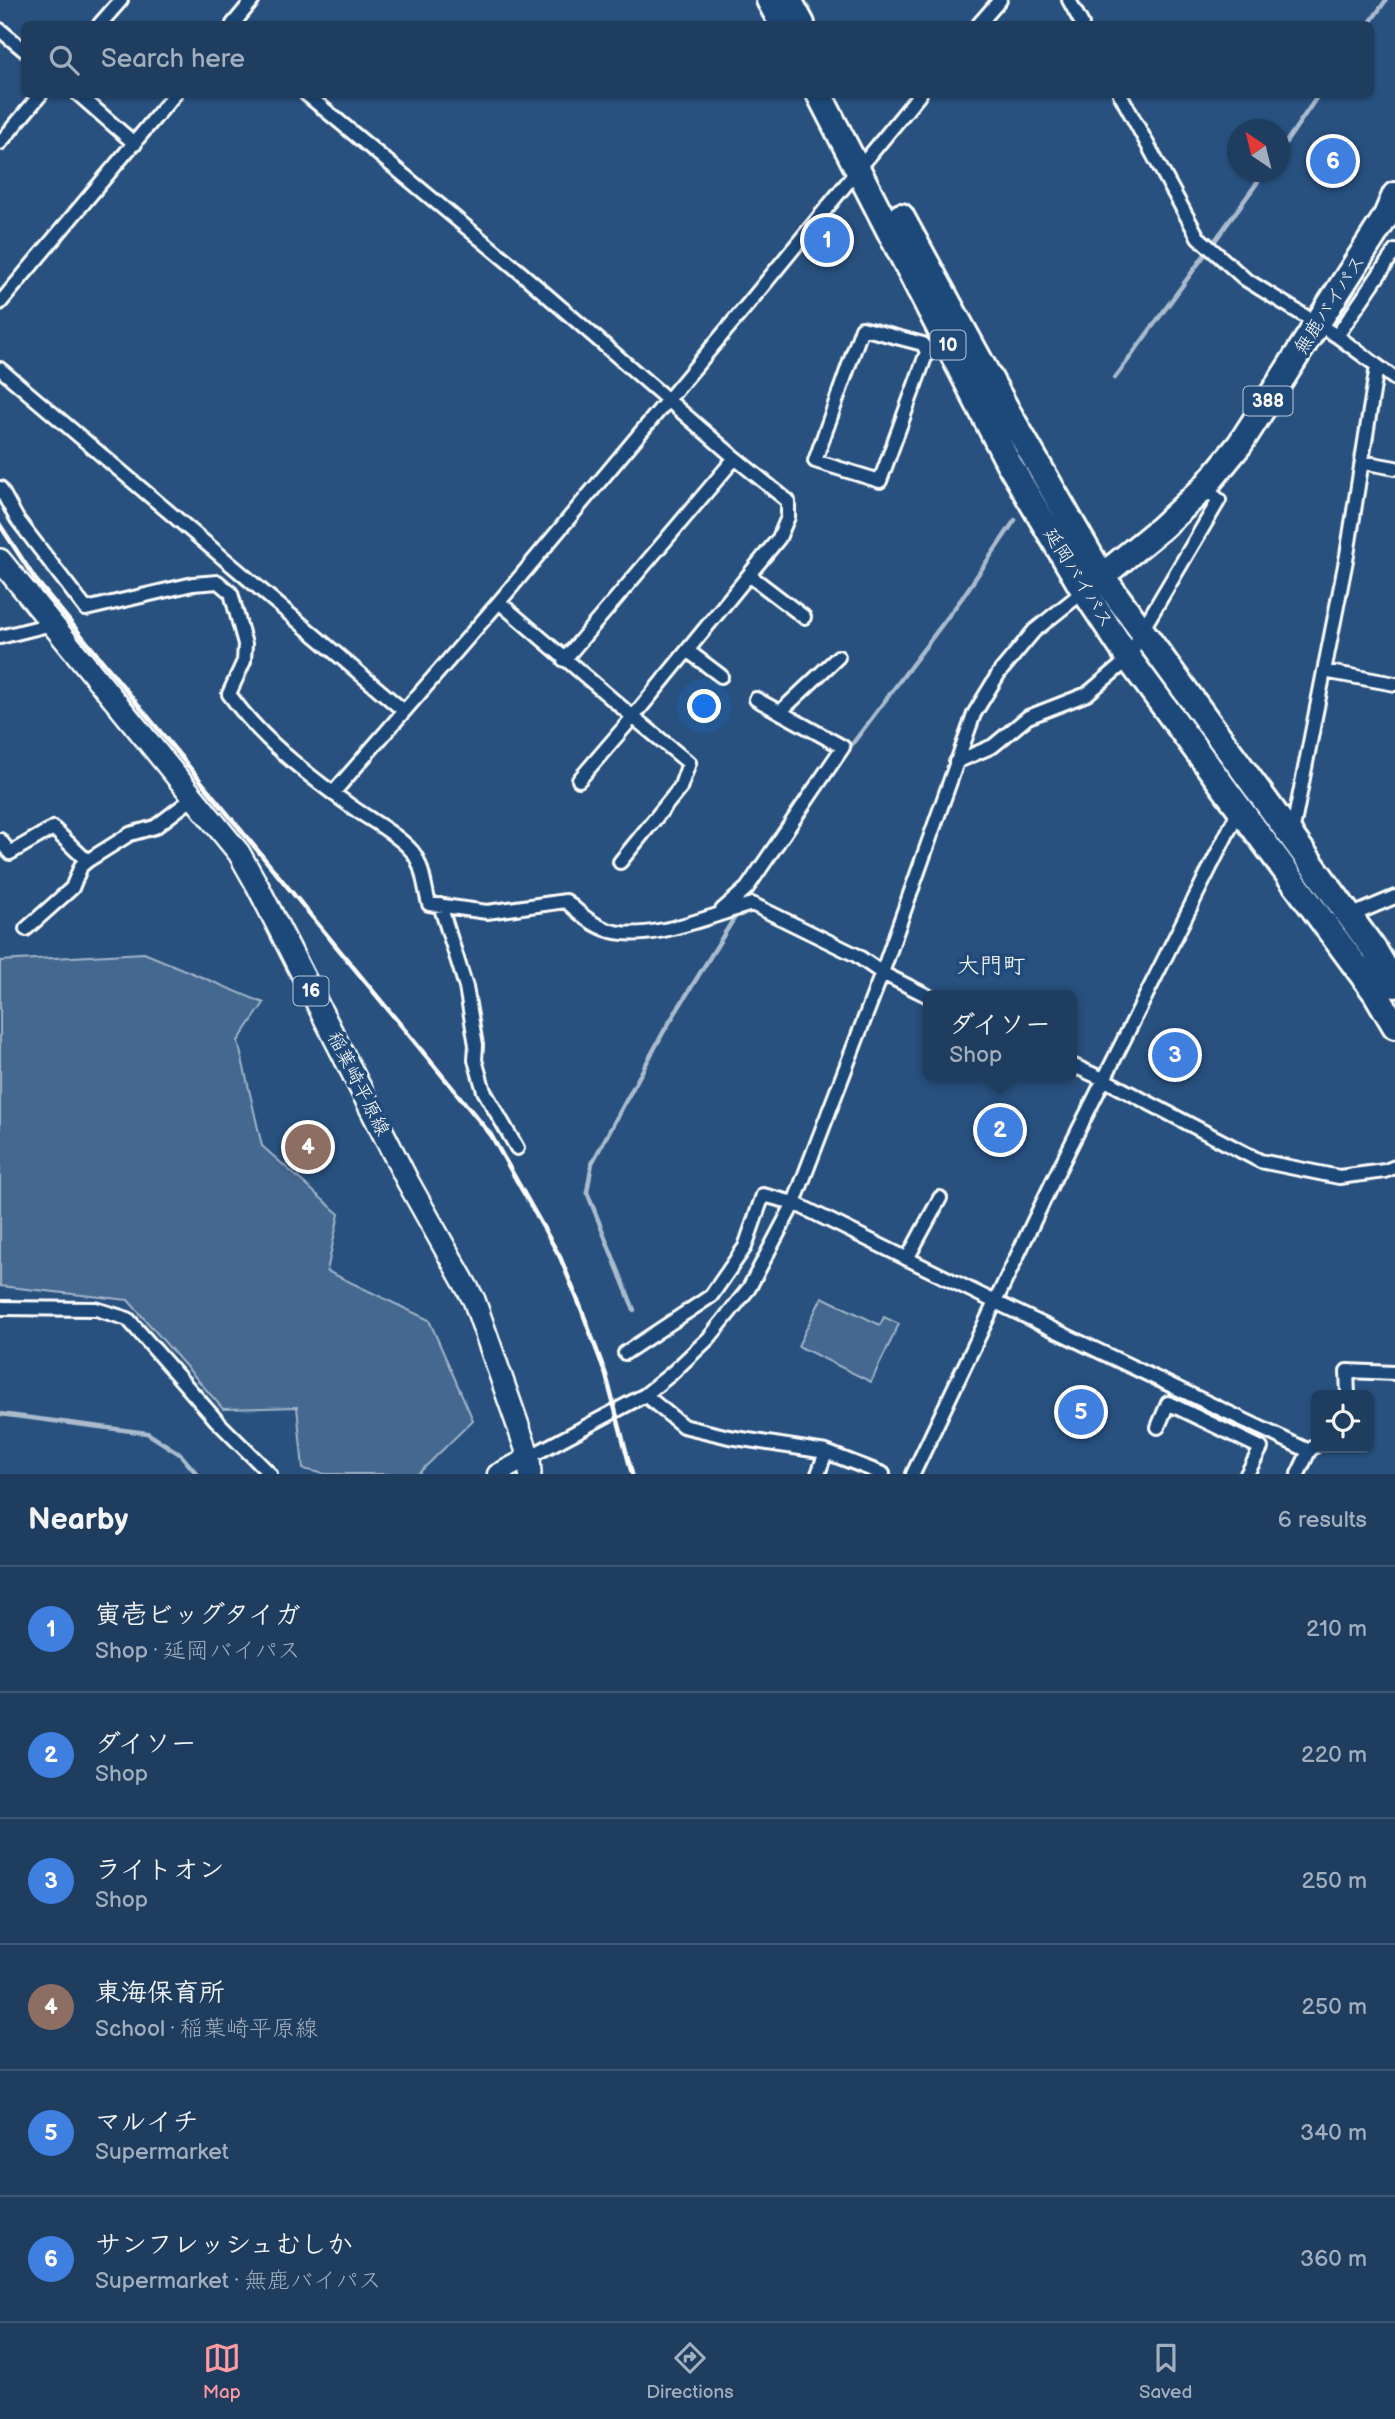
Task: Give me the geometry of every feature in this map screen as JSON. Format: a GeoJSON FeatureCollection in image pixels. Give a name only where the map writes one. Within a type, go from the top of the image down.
{"type":"FeatureCollection","features":[{"type":"Feature","properties":{"kind":"highway"},"geometry":{"type":"LineString","coordinates":[[769,0],[780,21]]}},
{"type":"Feature","properties":{"kind":"highway"},"geometry":{"type":"LineString","coordinates":[[789,0],[800,21]]}},
{"type":"Feature","properties":{"kind":"highway","name":"延岡バイパス"},"geometry":{"type":"LineString","coordinates":[[822,98],[863,161],[1008,412],[1129,659],[1375,992],[1395,1026]]}},
{"type":"Feature","properties":{"kind":"highway","name":"延岡バイパス"},"geometry":{"type":"LineString","coordinates":[[839,98],[938,349],[1008,462],[1093,584],[1141,632],[1350,916],[1395,985]]}},
{"type":"Feature","properties":{"kind":"highway","name":"無鹿バイパス"},"geometry":{"type":"LineString","coordinates":[[1093,584],[1161,528],[1204,488],[1240,444],[1327,330],[1395,195]]}},
{"type":"Feature","properties":{"kind":"main road","name":"稲葉崎平原線"},"geometry":{"type":"LineString","coordinates":[[0,560],[239,853],[408,1182],[474,1300],[530,1466]]}},
{"type":"Feature","properties":{"kind":"street"},"geometry":{"type":"LineString","coordinates":[[103,21],[121,0]]}},
{"type":"Feature","properties":{"kind":"street"},"geometry":{"type":"LineString","coordinates":[[236,21],[253,0]]}},
{"type":"Feature","properties":{"kind":"street"},"geometry":{"type":"LineString","coordinates":[[982,21],[1000,0]]}},
{"type":"Feature","properties":{"kind":"street"},"geometry":{"type":"LineString","coordinates":[[1069,0],[1080,21]]}},
{"type":"Feature","properties":{"kind":"street"},"geometry":{"type":"LineString","coordinates":[[0,30],[21,48]]}},
{"type":"Feature","properties":{"kind":"street"},"geometry":{"type":"LineString","coordinates":[[0,143],[38,98]]}},
{"type":"Feature","properties":{"kind":"street"},"geometry":{"type":"LineString","coordinates":[[83,98],[135,144]]}},
{"type":"Feature","properties":{"kind":"street"},"geometry":{"type":"LineString","coordinates":[[0,303],[172,98]]}},
{"type":"Feature","properties":{"kind":"street"},"geometry":{"type":"LineString","coordinates":[[311,98],[513,266],[788,501],[788,517],[779,538],[579,780]]}},
{"type":"Feature","properties":{"kind":"street"},"geometry":{"type":"LineString","coordinates":[[333,793],[499,602],[917,98]]}},
{"type":"Feature","properties":{"kind":"street"},"geometry":{"type":"LineString","coordinates":[[1123,98],[1202,241],[1245,279],[1327,330],[1395,379]]}},
{"type":"Feature","properties":{"kind":"street"},"geometry":{"type":"LineString","coordinates":[[1327,330],[1395,251]]}},
{"type":"Feature","properties":{"kind":"street"},"geometry":{"type":"LineString","coordinates":[[862,328],[938,349],[880,481],[815,461],[862,328]]}},
{"type":"Feature","properties":{"kind":"street"},"geometry":{"type":"LineString","coordinates":[[1291,835],[1347,555],[1377,366]]}},
{"type":"Feature","properties":{"kind":"street"},"geometry":{"type":"LineString","coordinates":[[0,369],[404,710]]}},
{"type":"Feature","properties":{"kind":"street"},"geometry":{"type":"LineString","coordinates":[[564,660],[735,458]]}},
{"type":"Feature","properties":{"kind":"street"},"geometry":{"type":"LineString","coordinates":[[1362,462],[1395,468]]}},
{"type":"Feature","properties":{"kind":"street"},"geometry":{"type":"LineString","coordinates":[[0,488],[17,519],[86,609],[193,584],[218,582],[231,593],[245,644],[244,661],[229,694],[248,721],[278,749],[410,849],[418,863],[429,904],[487,912],[566,901],[582,916],[606,930],[624,933],[650,932],[752,904],[856,955],[882,973],[923,994]]}},
{"type":"Feature","properties":{"kind":"street"},"geometry":{"type":"LineString","coordinates":[[956,762],[993,746],[1028,718],[1087,694],[1129,659],[1141,632],[1219,500],[1204,488]]}},
{"type":"Feature","properties":{"kind":"street"},"geometry":{"type":"LineString","coordinates":[[749,575],[804,617]]}},
{"type":"Feature","properties":{"kind":"street"},"geometry":{"type":"LineString","coordinates":[[497,1474],[530,1466],[645,1395],[709,1338],[749,1288],[794,1203],[882,973],[974,714],[999,673],[1034,631],[1093,584]]}},
{"type":"Feature","properties":{"kind":"street"},"geometry":{"type":"LineString","coordinates":[[499,602],[688,763],[680,788],[620,862]]}},
{"type":"Feature","properties":{"kind":"street"},"geometry":{"type":"LineString","coordinates":[[0,637],[52,624]]}},
{"type":"Feature","properties":{"kind":"street"},"geometry":{"type":"LineString","coordinates":[[688,651],[720,676]]}},
{"type":"Feature","properties":{"kind":"street"},"geometry":{"type":"LineString","coordinates":[[780,712],[838,657]]}},
{"type":"Feature","properties":{"kind":"street"},"geometry":{"type":"LineString","coordinates":[[1324,671],[1395,684]]}},
{"type":"Feature","properties":{"kind":"street"},"geometry":{"type":"LineString","coordinates":[[723,912],[747,888],[843,747],[756,699]]}},
{"type":"Feature","properties":{"kind":"street"},"geometry":{"type":"LineString","coordinates":[[26,929],[72,888],[81,866],[87,861],[130,834],[155,827],[193,798]]}},
{"type":"Feature","properties":{"kind":"street"},"geometry":{"type":"LineString","coordinates":[[913,1474],[1103,1079],[1240,808]]}},
{"type":"Feature","properties":{"kind":"street"},"geometry":{"type":"LineString","coordinates":[[0,840],[10,853],[54,828],[87,861]]}},
{"type":"Feature","properties":{"kind":"street"},"geometry":{"type":"LineString","coordinates":[[1350,916],[1395,897]]}},
{"type":"Feature","properties":{"kind":"street"},"geometry":{"type":"LineString","coordinates":[[440,905],[466,987],[475,1060],[484,1091],[517,1148]]}},
{"type":"Feature","properties":{"kind":"street"},"geometry":{"type":"LineString","coordinates":[[1077,1067],[1260,1161],[1339,1177],[1385,1171],[1395,1167]]}},
{"type":"Feature","properties":{"kind":"street"},"geometry":{"type":"LineString","coordinates":[[625,1353],[711,1296],[745,1247],[763,1195],[794,1203],[907,1259],[1311,1448]]}},
{"type":"Feature","properties":{"kind":"street"},"geometry":{"type":"LineString","coordinates":[[907,1259],[940,1198]]}},
{"type":"Feature","properties":{"kind":"street"},"geometry":{"type":"LineString","coordinates":[[0,1308],[96,1309],[128,1319],[217,1422],[270,1474]]}},
{"type":"Feature","properties":{"kind":"street"},"geometry":{"type":"LineString","coordinates":[[1348,1390],[1347,1371],[1395,1373]]}},
{"type":"Feature","properties":{"kind":"street"},"geometry":{"type":"LineString","coordinates":[[645,1395],[683,1426],[729,1437],[826,1452],[883,1474]]}},
{"type":"Feature","properties":{"kind":"street"},"geometry":{"type":"LineString","coordinates":[[1158,1427],[1168,1404],[1261,1448],[1247,1474]]}},
{"type":"Feature","properties":{"kind":"street"},"geometry":{"type":"LineString","coordinates":[[1297,1474],[1311,1450]]}},
{"type":"Feature","properties":{"kind":"street"},"geometry":{"type":"LineString","coordinates":[[818,1474],[826,1452]]}},
{"type":"Feature","properties":{"kind":"shaded area"},"geometry":{"type":"Polygon","coordinates":[[[144,953],[264,1003],[238,1041],[262,1146],[339,1214],[327,1271],[429,1320],[473,1420],[418,1474],[325,1474],[303,1469],[297,1407],[223,1409],[128,1300],[0,1286],[0,961],[144,953]]]}},
{"type":"Feature","properties":{"kind":"shaded area"},"geometry":{"type":"Polygon","coordinates":[[[822,1297],[880,1325],[884,1317],[899,1324],[871,1382],[798,1346],[822,1297]]]}},
{"type":"Feature","properties":{"kind":"waterway"},"geometry":{"type":"LineString","coordinates":[[1371,21],[1386,0]]}},
{"type":"Feature","properties":{"kind":"waterway"},"geometry":{"type":"LineString","coordinates":[[1290,136],[1316,98]]}},
{"type":"Feature","properties":{"kind":"waterway"},"geometry":{"type":"LineString","coordinates":[[1115,378],[1258,182]]}},
{"type":"Feature","properties":{"kind":"waterway"},"geometry":{"type":"LineString","coordinates":[[847,751],[962,598],[1015,520]]}},
{"type":"Feature","properties":{"kind":"waterway"},"geometry":{"type":"LineString","coordinates":[[634,1310],[587,1192],[592,1163],[664,1031],[738,912]]}},
{"type":"Feature","properties":{"kind":"waterway"},"geometry":{"type":"LineString","coordinates":[[0,1414],[147,1433],[180,1454],[197,1474]]}},
{"type":"Feature","properties":{"kind":"railway"},"geometry":{"type":"LineString","coordinates":[[0,525],[35,579],[491,1135],[560,1257],[606,1375],[632,1474]]}},
{"type":"Feature","properties":{"kind":"place","name":"サンフレッシュむしか"},"geometry":{"type":"Point","coordinates":[1333,161]}},
{"type":"Feature","properties":{"kind":"place","name":"寅壱ビッグタイガ"},"geometry":{"type":"Point","coordinates":[827,240]}},
{"type":"Feature","properties":{"kind":"place","name":"ライトオン"},"geometry":{"type":"Point","coordinates":[1175,1055]}},
{"type":"Feature","properties":{"kind":"place","name":"ダイソー"},"geometry":{"type":"Point","coordinates":[1000,1130]}},
{"type":"Feature","properties":{"kind":"place","name":"東海保育所"},"geometry":{"type":"Point","coordinates":[308,1147]}},
{"type":"Feature","properties":{"kind":"place","name":"マルイチ"},"geometry":{"type":"Point","coordinates":[1081,1412]}},
{"type":"Feature","properties":{"kind":"district","name":"大門町"},"geometry":{"type":"Point","coordinates":[991,966]}}]}
